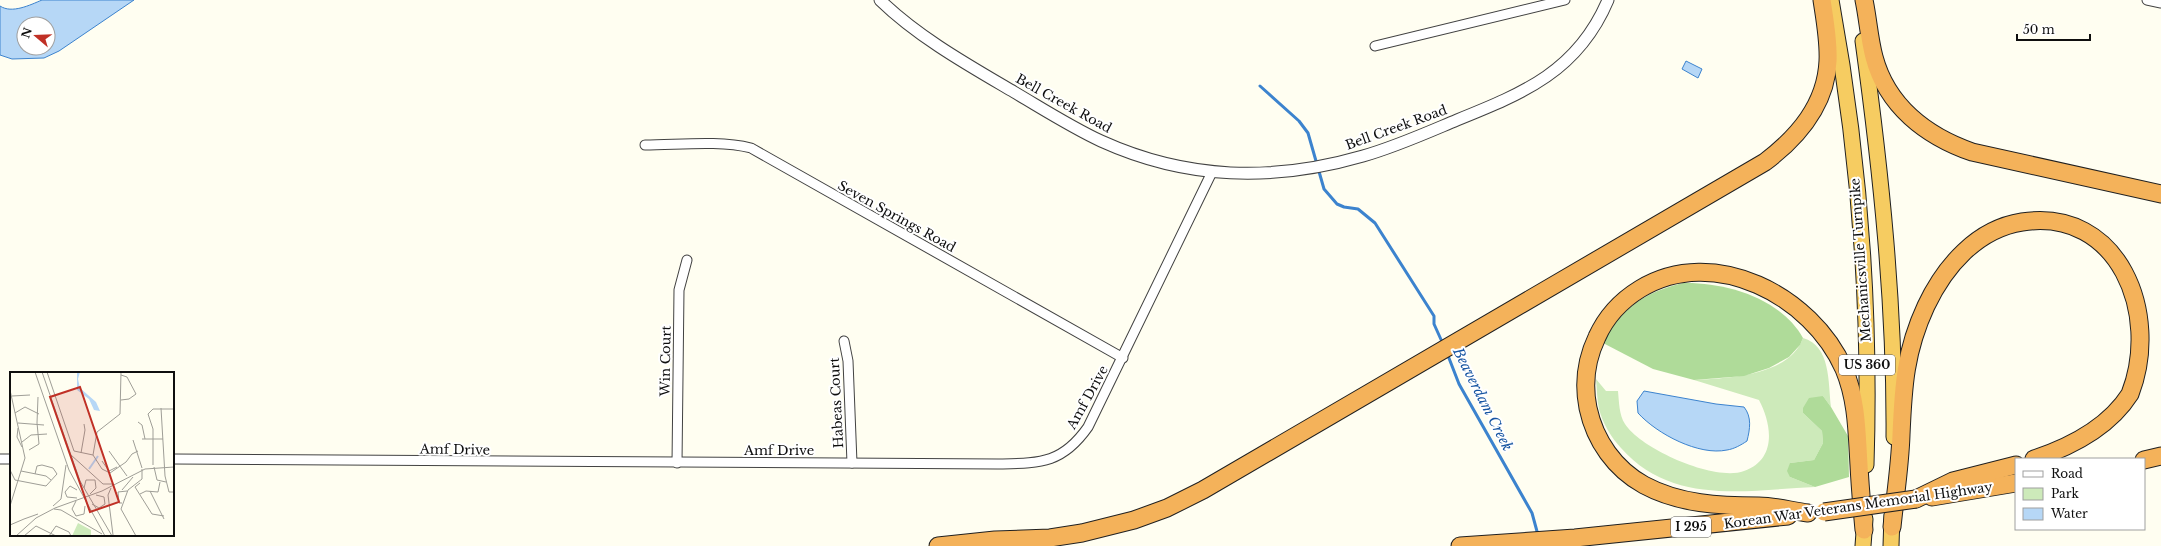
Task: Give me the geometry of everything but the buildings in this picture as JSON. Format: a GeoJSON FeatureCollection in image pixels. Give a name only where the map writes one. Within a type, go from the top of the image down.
{"type":"FeatureCollection","features":[{"type":"Feature","properties":{"kind":"highway"},"geometry":{"type":"LineString","coordinates":[[938,546],[1067,536],[1106,528],[1168,508],[1203,490],[1765,162],[1781,150],[1808,121],[1819,99],[1826,79],[1828,62],[1822,0]]}},
{"type":"Feature","properties":{"kind":"highway","name":"Mechanicsville Turnpike"},"geometry":{"type":"LineString","coordinates":[[1831,0],[1846,95],[1863,266],[1867,360],[1864,538]]}},
{"type":"Feature","properties":{"kind":"highway","name":"Mechanicsville Turnpike"},"geometry":{"type":"LineString","coordinates":[[1857,0],[1872,108],[1884,225],[1891,322],[1894,435],[1891,546]]}},
{"type":"Feature","properties":{"kind":"highway"},"geometry":{"type":"LineString","coordinates":[[1864,0],[1871,43],[1880,73],[1888,88],[1905,112],[1930,133],[1943,141],[1972,152],[2161,194]]}},
{"type":"Feature","properties":{"kind":"highway"},"geometry":{"type":"LineString","coordinates":[[1892,527],[1901,436],[1902,401],[1905,373],[1913,342],[1926,306],[1948,269],[1962,253],[1975,242],[2004,227],[2032,220],[2045,220],[2061,222],[2087,230],[2106,242],[2123,259],[2133,272],[2143,292],[2150,319],[2150,332],[2144,366],[2138,381],[2120,408],[2086,435],[2060,449],[2037,458]]}},
{"type":"Feature","properties":{"kind":"highway"},"geometry":{"type":"LineString","coordinates":[[1816,512],[1760,506],[1716,505],[1673,497],[1655,490],[1630,476],[1609,456],[1601,443],[1589,415],[1585,381],[1587,364],[1592,347],[1606,320],[1631,295],[1648,284],[1683,274],[1725,275],[1763,286],[1797,308],[1811,320],[1834,350],[1844,370],[1852,395],[1858,432],[1864,538]]}},
{"type":"Feature","properties":{"kind":"highway"},"geometry":{"type":"LineString","coordinates":[[2145,460],[2161,456]]}},
{"type":"Feature","properties":{"kind":"highway","name":"Korean War Veterans Memorial Highway"},"geometry":{"type":"LineString","coordinates":[[1938,492],[1953,481],[2015,465]]}},
{"type":"Feature","properties":{"kind":"highway","name":"Korean War Veterans Memorial Highway"},"geometry":{"type":"LineString","coordinates":[[1460,546],[1575,538],[1727,524],[1916,499],[1938,492],[2015,483]]}},
{"type":"Feature","properties":{"kind":"street","name":"Bell Creek Road"},"geometry":{"type":"LineString","coordinates":[[880,0],[897,16],[938,45],[1072,126],[1132,154],[1172,165],[1212,172],[1282,173],[1314,168],[1363,156],[1508,100],[1544,80],[1563,66],[1579,49],[1599,20],[1608,0]]}},
{"type":"Feature","properties":{"kind":"street"},"geometry":{"type":"LineString","coordinates":[[1375,46],[1565,0]]}},
{"type":"Feature","properties":{"kind":"street"},"geometry":{"type":"LineString","coordinates":[[2146,0],[2161,3]]}},
{"type":"Feature","properties":{"kind":"street","name":"Seven Springs Road"},"geometry":{"type":"LineString","coordinates":[[645,146],[693,144],[742,146],[751,148],[1123,358]]}},
{"type":"Feature","properties":{"kind":"street","name":"Amf Drive"},"geometry":{"type":"LineString","coordinates":[[174,459],[998,464],[1038,463],[1050,460],[1070,448],[1082,436],[1123,358],[1212,172]]}},
{"type":"Feature","properties":{"kind":"street","name":"Win Court"},"geometry":{"type":"LineString","coordinates":[[677,463],[679,290],[687,260]]}},
{"type":"Feature","properties":{"kind":"street","name":"Habeas Court"},"geometry":{"type":"LineString","coordinates":[[844,341],[848,361],[852,463]]}},
{"type":"Feature","properties":{"kind":"green space"},"geometry":{"type":"Polygon","coordinates":[[[1683,283],[1699,283],[1734,289],[1766,303],[1781,312],[1793,324],[1803,338],[1800,345],[1789,357],[1769,368],[1744,376],[1694,380],[1653,369],[1603,343],[1618,320],[1636,303],[1657,291],[1683,283]]]}},
{"type":"Feature","properties":{"kind":"green space"},"geometry":{"type":"Polygon","coordinates":[[[1803,338],[1812,342],[1819,349],[1823,357],[1828,376],[1831,407],[1823,396],[1803,413],[1822,431],[1823,443],[1814,460],[1790,463],[1790,477],[1815,487],[1737,491],[1712,490],[1687,487],[1663,479],[1641,466],[1617,444],[1601,415],[1598,406],[1596,379],[1606,391],[1618,391],[1620,408],[1625,424],[1634,434],[1662,453],[1698,468],[1715,472],[1731,473],[1744,471],[1755,466],[1767,450],[1769,430],[1767,420],[1759,400],[1694,380],[1740,376],[1772,367],[1785,360],[1796,351],[1803,338]]]}},
{"type":"Feature","properties":{"kind":"green space"},"geometry":{"type":"Polygon","coordinates":[[[1823,396],[1848,436],[1849,477],[1815,487],[1790,477],[1787,471],[1790,463],[1814,460],[1823,443],[1822,431],[1803,413],[1803,408],[1809,398],[1823,396]]]}},
{"type":"Feature","properties":{"kind":"water"},"geometry":{"type":"Polygon","coordinates":[[[42,0],[134,0],[56,52],[56,16],[16,16],[16,56],[48,56],[44,58],[12,59],[0,55],[0,6],[15,9],[42,0]]]}},
{"type":"Feature","properties":{"kind":"water"},"geometry":{"type":"Polygon","coordinates":[[[1686,61],[1702,69],[1698,78],[1682,69],[1686,61]]]}},
{"type":"Feature","properties":{"kind":"water"},"geometry":{"type":"Polygon","coordinates":[[[1644,391],[1716,404],[1744,407],[1747,411],[1749,419],[1747,441],[1732,449],[1716,451],[1704,450],[1679,442],[1667,436],[1646,421],[1638,413],[1637,401],[1644,391]]]}},
{"type":"Feature","properties":{"kind":"waterway","name":"Beaverdam Creek"},"geometry":{"type":"LineString","coordinates":[[1260,86],[1299,121],[1308,133],[1324,189],[1337,204],[1344,207],[1358,209],[1375,223],[1434,316],[1434,324],[1443,344]]}},
{"type":"Feature","properties":{"kind":"waterway","name":"Beaverdam Creek"},"geometry":{"type":"LineString","coordinates":[[1447,353],[1459,384],[1532,513],[1538,535]]}}]}
